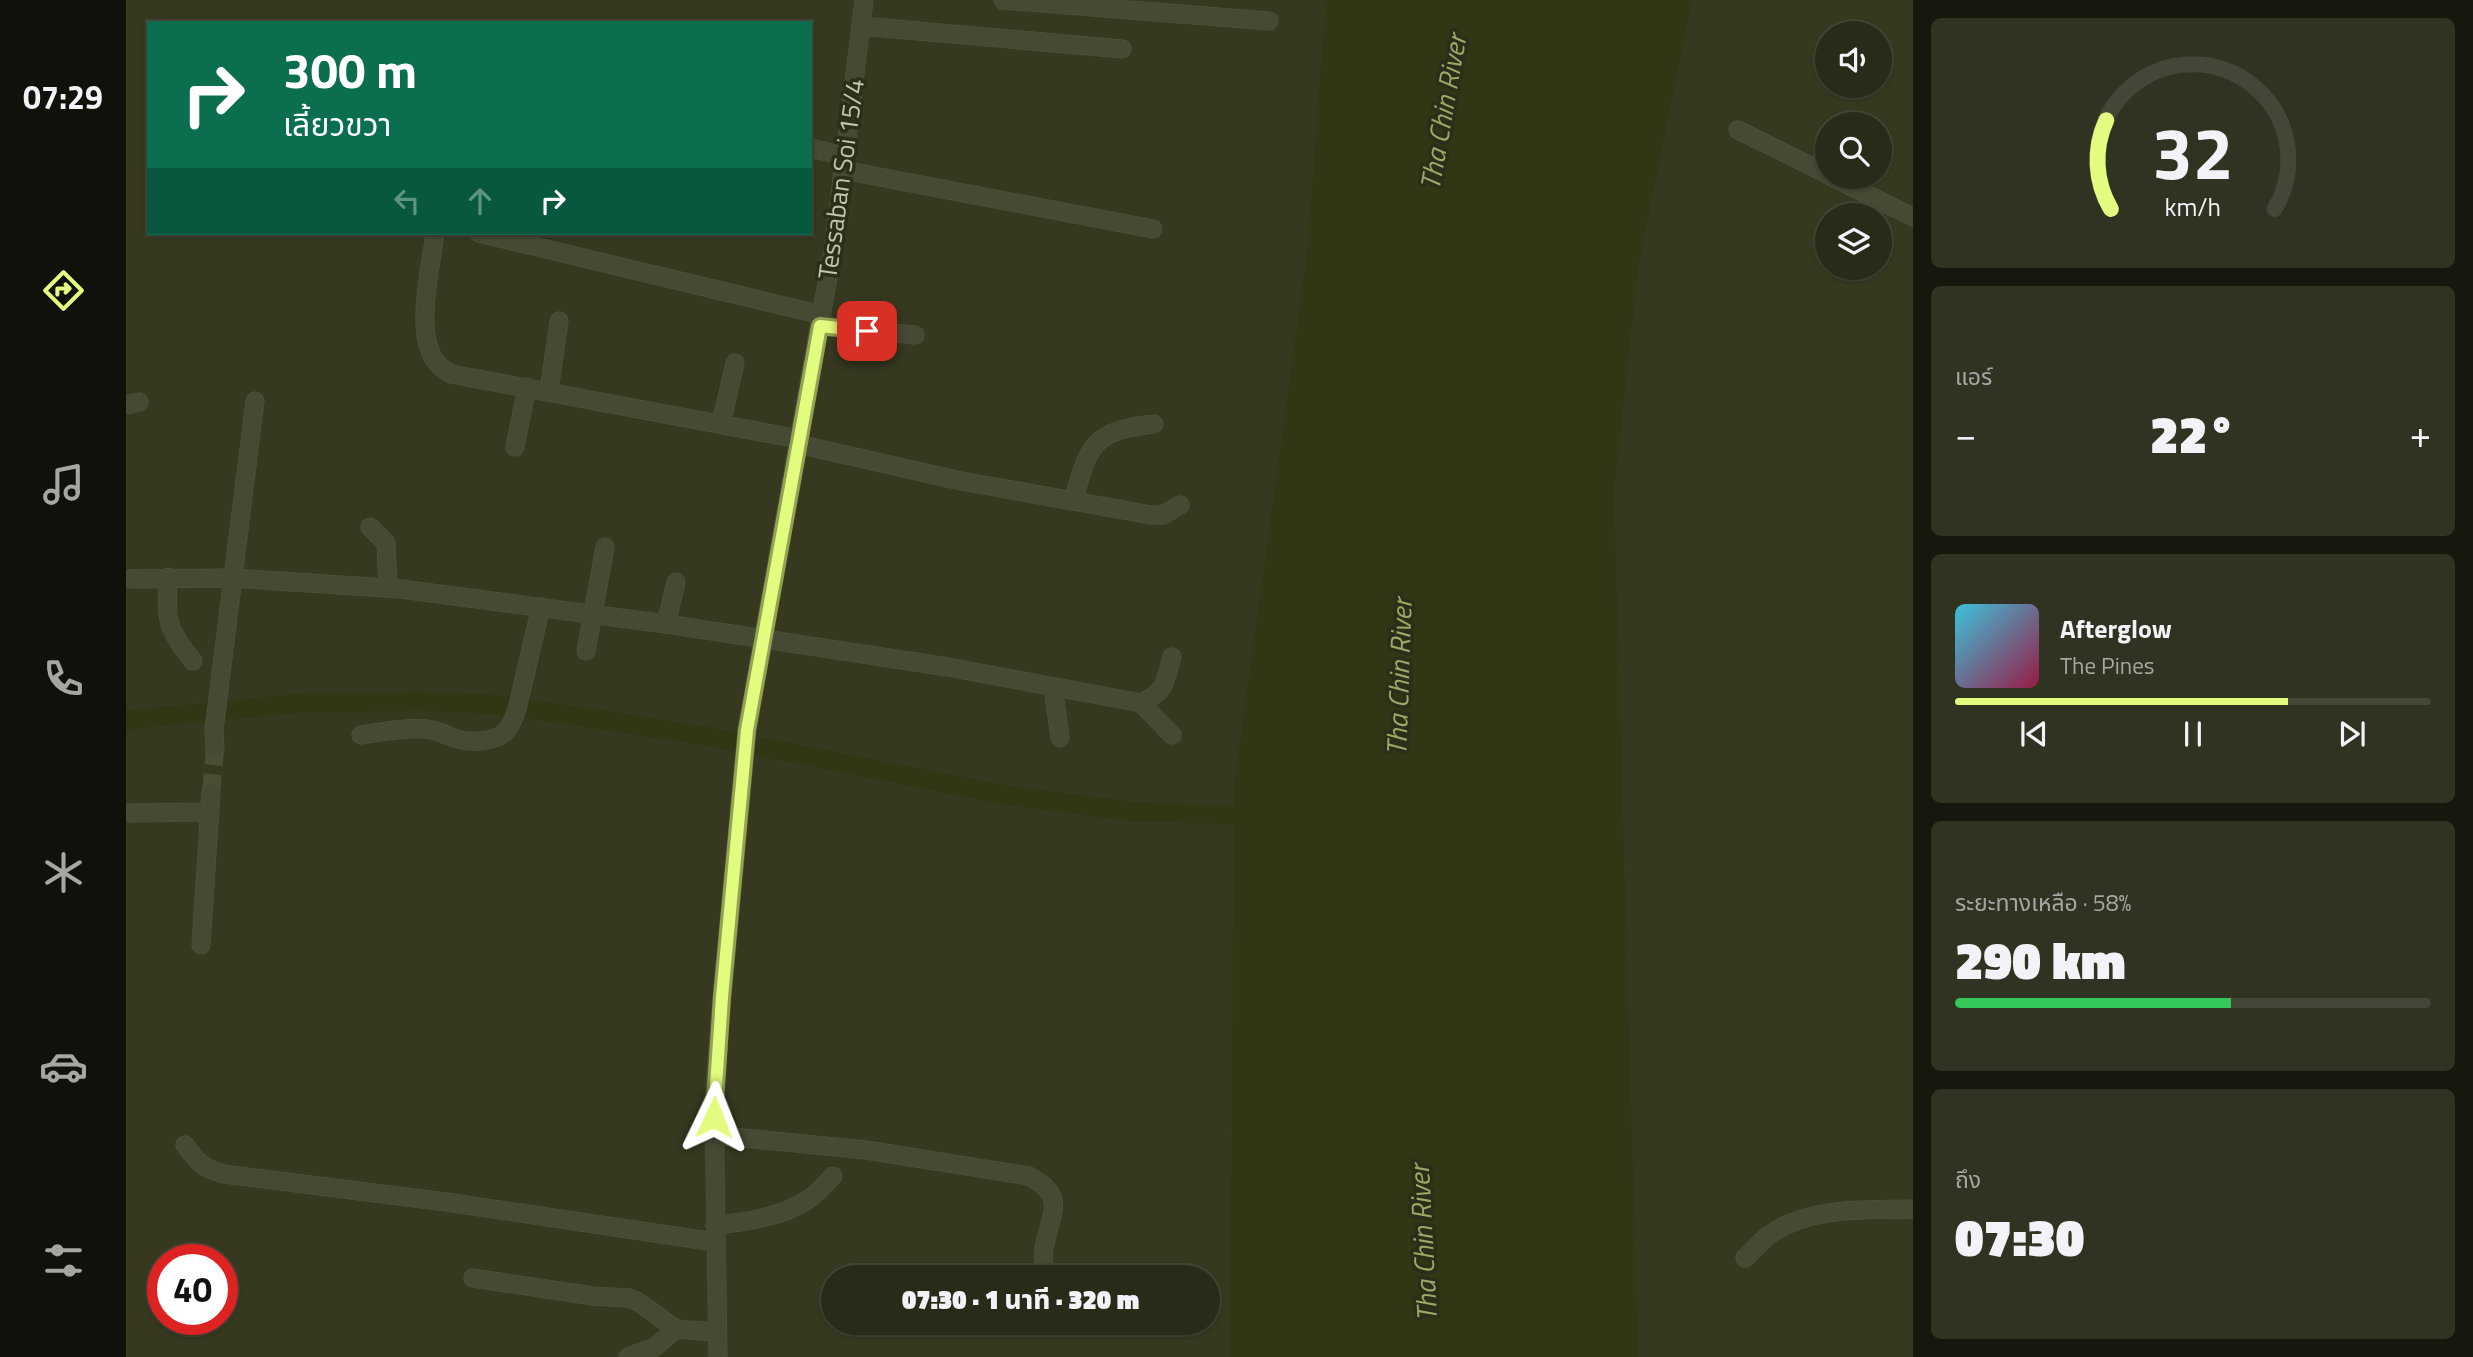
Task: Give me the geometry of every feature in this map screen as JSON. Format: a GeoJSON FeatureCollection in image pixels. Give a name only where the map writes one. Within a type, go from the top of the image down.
{"type":"FeatureCollection","features":[{"type":"Feature","properties":{"kind":"street","name":"Tessaban Soi 15/4"},"geometry":{"type":"LineString","coordinates":[[718,1357],[714,1135],[722,997],[747,730],[821,320],[864,0]]}},
{"type":"Feature","properties":{"kind":"street"},"geometry":{"type":"LineString","coordinates":[[1003,0],[1269,21]]}},
{"type":"Feature","properties":{"kind":"street"},"geometry":{"type":"LineString","coordinates":[[861,26],[1122,49]]}},
{"type":"Feature","properties":{"kind":"street"},"geometry":{"type":"LineString","coordinates":[[1738,130],[1815,168]]}},
{"type":"Feature","properties":{"kind":"street"},"geometry":{"type":"LineString","coordinates":[[812,149],[844,163],[1153,229]]}},
{"type":"Feature","properties":{"kind":"street"},"geometry":{"type":"LineString","coordinates":[[1856,189],[1913,217]]}},
{"type":"Feature","properties":{"kind":"street"},"geometry":{"type":"LineString","coordinates":[[435,235],[425,316],[426,336],[436,363],[451,374],[721,424],[956,480],[1151,515],[1163,515],[1180,505]]}},
{"type":"Feature","properties":{"kind":"street"},"geometry":{"type":"LineString","coordinates":[[487,235],[821,320],[915,335]]}},
{"type":"Feature","properties":{"kind":"street"},"geometry":{"type":"LineString","coordinates":[[549,391],[559,321]]}},
{"type":"Feature","properties":{"kind":"street"},"geometry":{"type":"LineString","coordinates":[[721,424],[735,363]]}},
{"type":"Feature","properties":{"kind":"street"},"geometry":{"type":"LineString","coordinates":[[515,447],[527,387]]}},
{"type":"Feature","properties":{"kind":"street"},"geometry":{"type":"LineString","coordinates":[[215,750],[214,730],[255,401]]}},
{"type":"Feature","properties":{"kind":"street"},"geometry":{"type":"LineString","coordinates":[[1073,501],[1086,458],[1093,446],[1118,429],[1154,424]]}},
{"type":"Feature","properties":{"kind":"street"},"geometry":{"type":"LineString","coordinates":[[370,527],[386,543],[388,588]]}},
{"type":"Feature","properties":{"kind":"street"},"geometry":{"type":"LineString","coordinates":[[586,651],[605,547]]}},
{"type":"Feature","properties":{"kind":"street"},"geometry":{"type":"LineString","coordinates":[[168,577],[166,610],[169,627],[193,661]]}},
{"type":"Feature","properties":{"kind":"street"},"geometry":{"type":"LineString","coordinates":[[126,579],[233,578],[388,588],[765,639],[948,667],[1141,703],[1157,696],[1163,687],[1172,657]]}},
{"type":"Feature","properties":{"kind":"street"},"geometry":{"type":"LineString","coordinates":[[666,624],[676,582]]}},
{"type":"Feature","properties":{"kind":"street"},"geometry":{"type":"LineString","coordinates":[[361,735],[412,728],[439,731],[458,739],[473,741],[505,733],[515,716],[541,607]]}},
{"type":"Feature","properties":{"kind":"street"},"geometry":{"type":"LineString","coordinates":[[1053,687],[1060,738]]}},
{"type":"Feature","properties":{"kind":"street"},"geometry":{"type":"LineString","coordinates":[[1141,703],[1172,735]]}},
{"type":"Feature","properties":{"kind":"street"},"geometry":{"type":"LineString","coordinates":[[201,945],[211,792]]}},
{"type":"Feature","properties":{"kind":"street"},"geometry":{"type":"LineString","coordinates":[[126,813],[210,812]]}},
{"type":"Feature","properties":{"kind":"street"},"geometry":{"type":"LineString","coordinates":[[714,1135],[866,1150],[1030,1176],[1042,1184],[1052,1196],[1053,1207],[1042,1265]]}},
{"type":"Feature","properties":{"kind":"street"},"geometry":{"type":"LineString","coordinates":[[185,1145],[206,1169],[224,1174],[715,1233],[808,1199],[833,1176]]}},
{"type":"Feature","properties":{"kind":"street"},"geometry":{"type":"LineString","coordinates":[[1745,1258],[1768,1236],[1785,1225],[1813,1216],[1850,1211],[1913,1209]]}},
{"type":"Feature","properties":{"kind":"street"},"geometry":{"type":"LineString","coordinates":[[473,1278],[593,1296],[629,1298],[676,1329],[717,1332]]}},
{"type":"Feature","properties":{"kind":"street"},"geometry":{"type":"LineString","coordinates":[[628,1357],[655,1347],[676,1329]]}},
{"type":"Feature","properties":{"kind":"water","name":"Tha Chin River"},"geometry":{"type":"Polygon","coordinates":[[[1326,0],[1692,0],[1638,266],[1614,492],[1638,1357],[1230,1357],[1234,787],[1307,255],[1326,0]]]}},
{"type":"Feature","properties":{"kind":"waterway"},"geometry":{"type":"LineString","coordinates":[[126,720],[302,703],[421,701],[504,705],[705,736],[1006,795],[1135,812],[1259,815]]}},
{"type":"Feature","properties":{"kind":"tunnel"},"geometry":{"type":"LineString","coordinates":[[211,792],[215,749]]}},
{"type":"Feature","properties":{"kind":"route"},"geometry":{"type":"LineString","coordinates":[[714,1117],[722,997],[747,730],[820,326],[867,331]]}}]}
